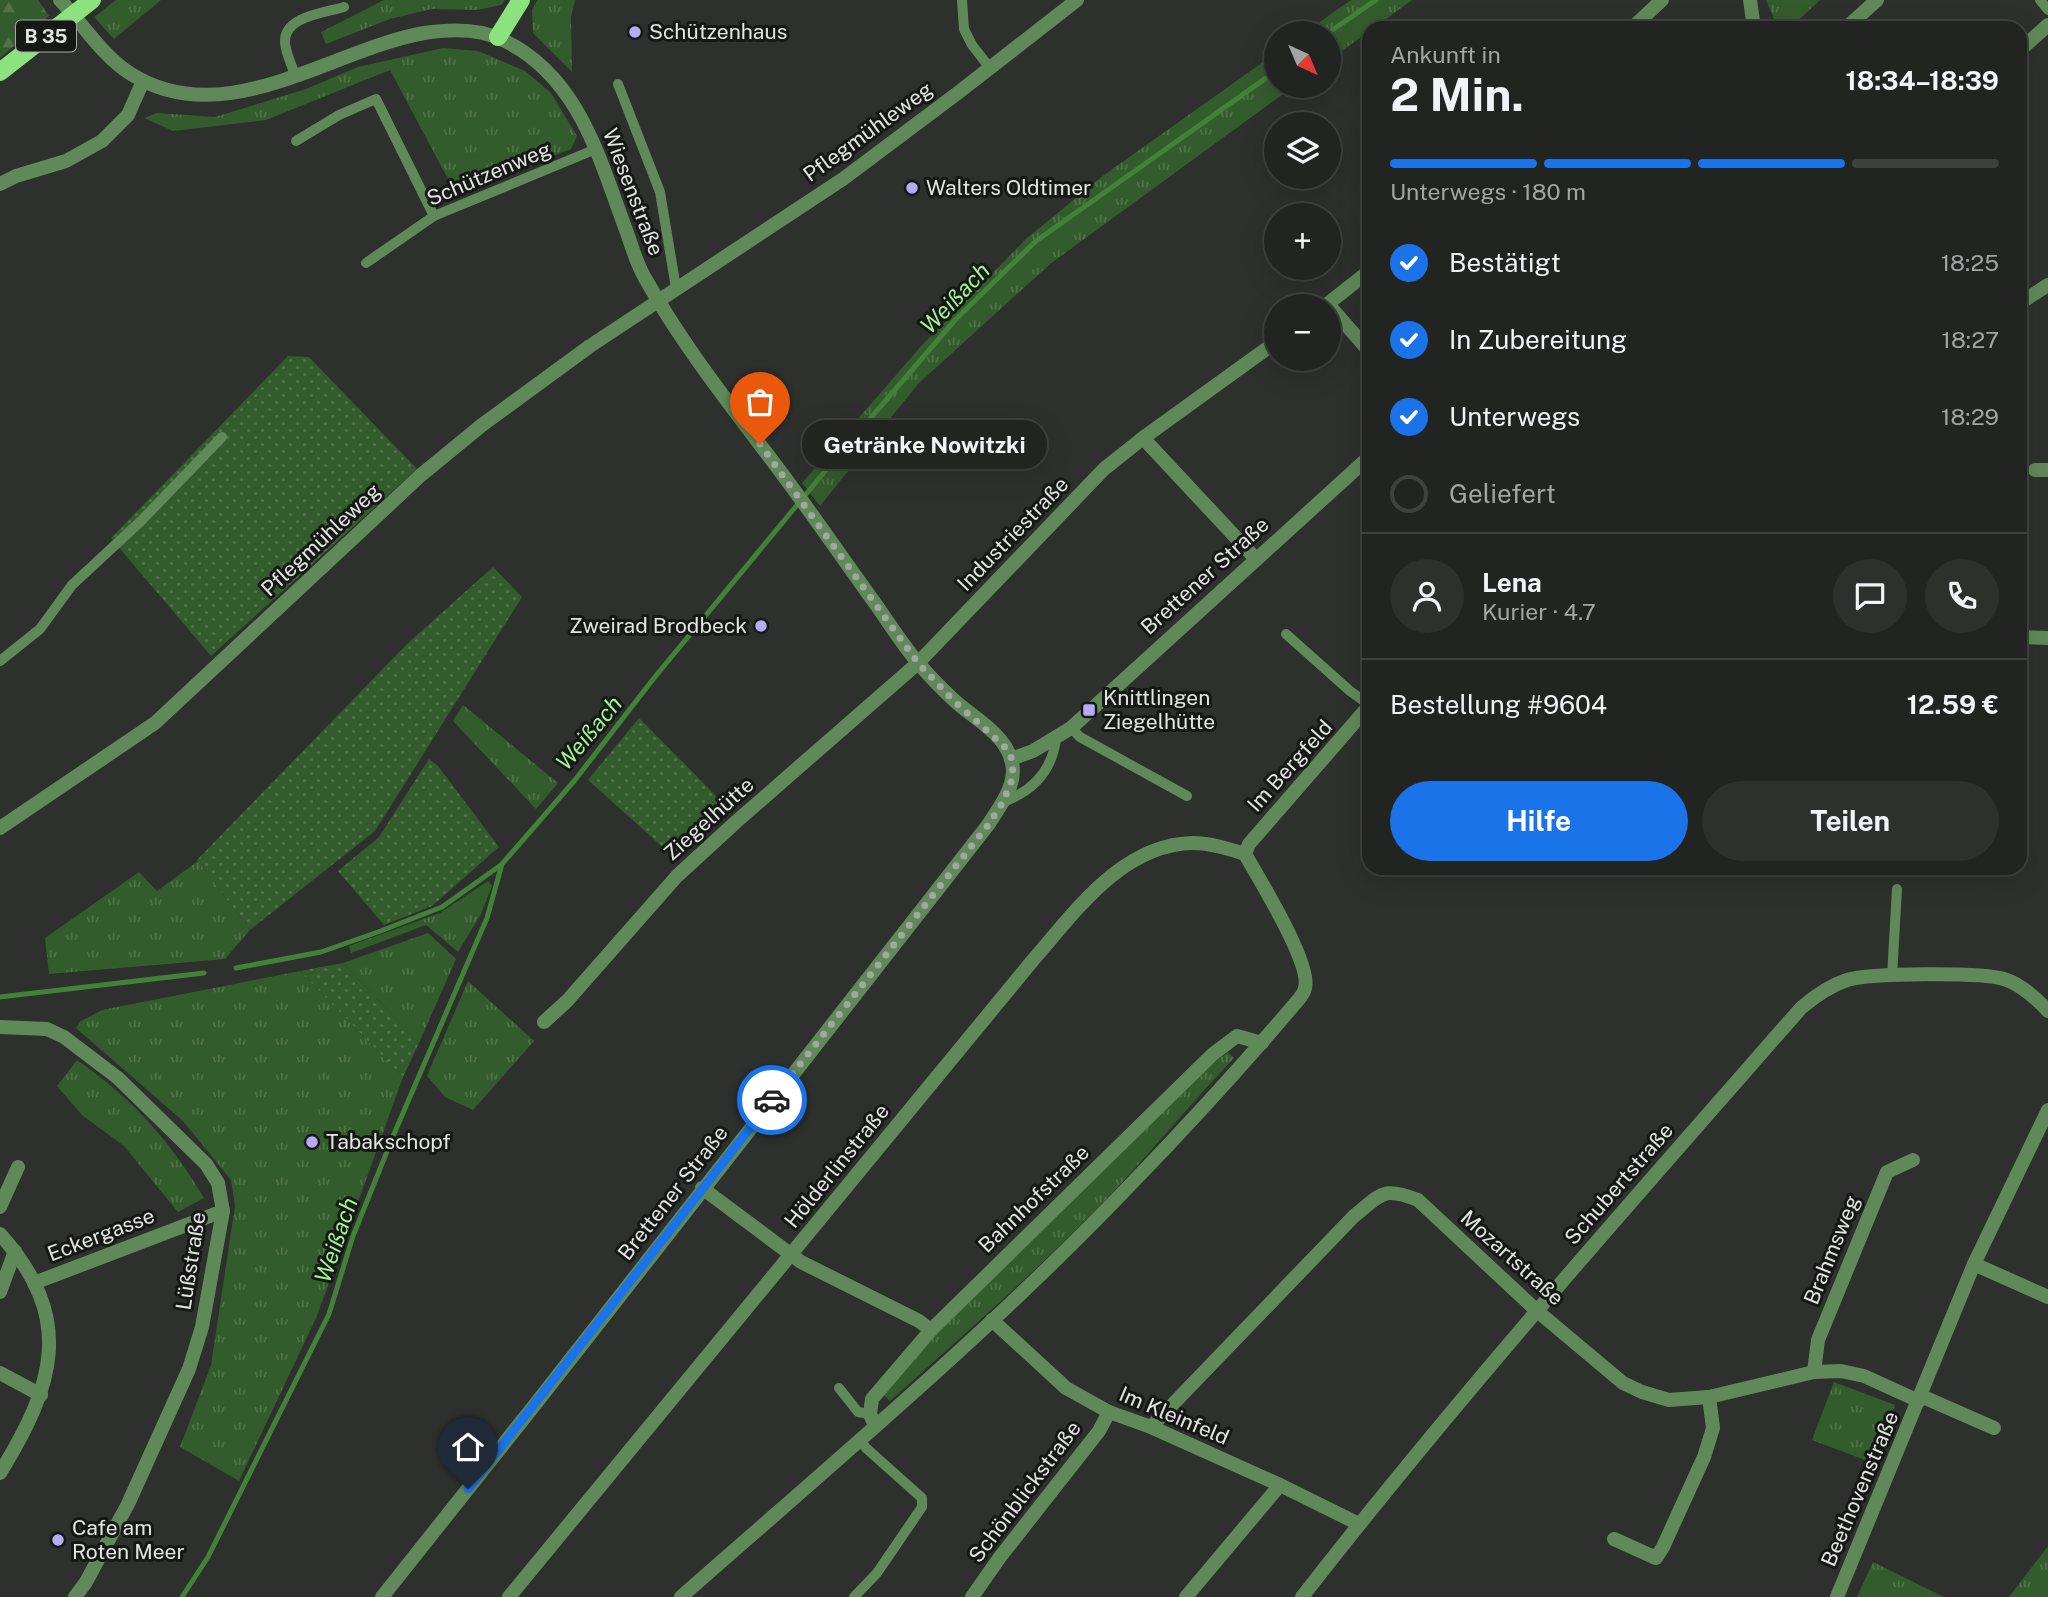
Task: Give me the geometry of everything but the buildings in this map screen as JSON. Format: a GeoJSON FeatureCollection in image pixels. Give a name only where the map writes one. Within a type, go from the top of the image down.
{"type":"FeatureCollection","features":[{"type":"Feature","properties":{"kind":"main road","name":"B 35"},"geometry":{"type":"LineString","coordinates":[[0,72],[92,0]]}},
{"type":"Feature","properties":{"kind":"main road"},"geometry":{"type":"LineString","coordinates":[[498,37],[521,0]]}},
{"type":"Feature","properties":{"kind":"street","name":"Wiesenstraße"},"geometry":{"type":"LineString","coordinates":[[60,0],[126,71],[166,90],[200,95],[226,94],[273,83],[357,51],[406,36],[439,30],[468,30],[498,37],[522,49],[545,66],[582,119],[596,149],[642,273],[658,301],[918,663],[954,701],[993,733],[1012,759]]}},
{"type":"Feature","properties":{"kind":"street","name":"Pflegmühleweg"},"geometry":{"type":"LineString","coordinates":[[0,828],[155,723],[432,467],[525,394],[658,301],[843,178],[1077,0]]}},
{"type":"Feature","properties":{"kind":"street"},"geometry":{"type":"LineString","coordinates":[[1640,21],[1662,0]]}},
{"type":"Feature","properties":{"kind":"street"},"geometry":{"type":"LineString","coordinates":[[1750,0],[1753,21]]}},
{"type":"Feature","properties":{"kind":"street"},"geometry":{"type":"LineString","coordinates":[[1854,21],[1877,0]]}},
{"type":"Feature","properties":{"kind":"street"},"geometry":{"type":"LineString","coordinates":[[2027,44],[2048,25]]}},
{"type":"Feature","properties":{"kind":"street"},"geometry":{"type":"LineString","coordinates":[[0,184],[16,176],[66,161],[102,141],[128,115],[143,81]]}},
{"type":"Feature","properties":{"kind":"street"},"geometry":{"type":"LineString","coordinates":[[1341,294],[1362,277]]}},
{"type":"Feature","properties":{"kind":"street"},"geometry":{"type":"LineString","coordinates":[[2027,298],[2048,285]]}},
{"type":"Feature","properties":{"kind":"street"},"geometry":{"type":"LineString","coordinates":[[1341,320],[1362,343]]}},
{"type":"Feature","properties":{"kind":"street","name":"Industriestraße"},"geometry":{"type":"LineString","coordinates":[[918,663],[1104,469],[1264,351]]}},
{"type":"Feature","properties":{"kind":"street"},"geometry":{"type":"LineString","coordinates":[[1143,438],[1256,559]]}},
{"type":"Feature","properties":{"kind":"street","name":"Brettener Straße"},"geometry":{"type":"LineString","coordinates":[[382,1597],[988,825],[1003,802],[1013,777],[1012,759],[1056,739],[1071,728],[1362,463]]}},
{"type":"Feature","properties":{"kind":"street"},"geometry":{"type":"LineString","coordinates":[[2027,637],[2048,638]]}},
{"type":"Feature","properties":{"kind":"street","name":"Ziegelhütte"},"geometry":{"type":"LineString","coordinates":[[544,1022],[567,1001],[677,876],[918,663]]}},
{"type":"Feature","properties":{"kind":"street","name":"Im Bergfeld"},"geometry":{"type":"LineString","coordinates":[[1245,854],[1249,844],[1362,712]]}},
{"type":"Feature","properties":{"kind":"street","name":"Hölderlinstraße"},"geometry":{"type":"LineString","coordinates":[[509,1597],[1024,970],[1095,889],[1135,860],[1167,847],[1193,843],[1245,854]]}},
{"type":"Feature","properties":{"kind":"street","name":"Bahnhofstraße"},"geometry":{"type":"LineString","coordinates":[[681,1597],[860,1440],[873,1420],[992,1320],[1133,1183],[1293,1006],[1305,990],[1306,978],[1300,956],[1245,854]]}},
{"type":"Feature","properties":{"kind":"street","name":"Schubertstraße"},"geometry":{"type":"LineString","coordinates":[[1301,1597],[1536,1310],[1801,1008],[1822,991],[1849,979],[1987,975],[2007,980],[2038,1000],[2048,1011]]}},
{"type":"Feature","properties":{"kind":"street","name":"Lüßstraße"},"geometry":{"type":"LineString","coordinates":[[0,1027],[47,1029],[64,1037],[118,1077],[206,1164],[218,1183],[222,1211],[202,1327],[188,1368],[128,1504],[75,1597]]}},
{"type":"Feature","properties":{"kind":"street","name":"Bahnhofstraße"},"geometry":{"type":"LineString","coordinates":[[873,1420],[872,1399],[931,1330],[1213,1054],[1237,1036],[1262,1043]]}},
{"type":"Feature","properties":{"kind":"street","name":"Beethovenstraße"},"geometry":{"type":"LineString","coordinates":[[1838,1597],[1974,1264],[2048,1110]]}},
{"type":"Feature","properties":{"kind":"street"},"geometry":{"type":"LineString","coordinates":[[2033,1138],[2048,1145]]}},
{"type":"Feature","properties":{"kind":"street","name":"Brahmsweg"},"geometry":{"type":"LineString","coordinates":[[1814,1372],[1818,1340],[1887,1172],[1913,1160]]}},
{"type":"Feature","properties":{"kind":"street"},"geometry":{"type":"LineString","coordinates":[[0,1207],[18,1167]]}},
{"type":"Feature","properties":{"kind":"street"},"geometry":{"type":"LineString","coordinates":[[702,1188],[791,1255],[919,1321],[931,1330]]}},
{"type":"Feature","properties":{"kind":"street","name":"Mozartstraße"},"geometry":{"type":"LineString","coordinates":[[1151,1427],[1354,1216],[1382,1195],[1396,1192],[1418,1200],[1536,1310],[1623,1383],[1642,1392],[1669,1400],[1709,1397],[1814,1372],[1841,1371],[1864,1376],[1920,1399]]}},
{"type":"Feature","properties":{"kind":"street","name":"Eckergasse"},"geometry":{"type":"LineString","coordinates":[[34,1283],[222,1211]]}},
{"type":"Feature","properties":{"kind":"street"},"geometry":{"type":"LineString","coordinates":[[0,1234],[15,1251],[34,1283],[46,1312],[51,1351],[41,1395],[24,1433],[0,1473]]}},
{"type":"Feature","properties":{"kind":"street"},"geometry":{"type":"LineString","coordinates":[[0,1292],[15,1251]]}},
{"type":"Feature","properties":{"kind":"street"},"geometry":{"type":"LineString","coordinates":[[1974,1264],[2048,1297]]}},
{"type":"Feature","properties":{"kind":"street","name":"Im Kleinfeld"},"geometry":{"type":"LineString","coordinates":[[992,1320],[1066,1388],[1109,1412],[1151,1427],[1359,1524]]}},
{"type":"Feature","properties":{"kind":"street"},"geometry":{"type":"LineString","coordinates":[[0,1373],[41,1395]]}},
{"type":"Feature","properties":{"kind":"street"},"geometry":{"type":"LineString","coordinates":[[1614,1539],[1656,1558],[1704,1457],[1713,1428],[1709,1397]]}},
{"type":"Feature","properties":{"kind":"street","name":"Beethovenstraße"},"geometry":{"type":"LineString","coordinates":[[1920,1399],[1994,1428]]}},
{"type":"Feature","properties":{"kind":"street","name":"Schönblickstraße"},"geometry":{"type":"LineString","coordinates":[[972,1597],[1099,1431],[1109,1412]]}},
{"type":"Feature","properties":{"kind":"street"},"geometry":{"type":"LineString","coordinates":[[1186,1597],[1280,1485]]}},
{"type":"Feature","properties":{"kind":"lane"},"geometry":{"type":"LineString","coordinates":[[962,0],[964,29],[972,46],[989,68]]}},
{"type":"Feature","properties":{"kind":"lane"},"geometry":{"type":"LineString","coordinates":[[2040,0],[2048,10]]}},
{"type":"Feature","properties":{"kind":"lane"},"geometry":{"type":"LineString","coordinates":[[295,75],[285,43],[288,29],[298,21],[344,7]]}},
{"type":"Feature","properties":{"kind":"lane"},"geometry":{"type":"LineString","coordinates":[[618,84],[660,192],[676,289]]}},
{"type":"Feature","properties":{"kind":"lane"},"geometry":{"type":"LineString","coordinates":[[296,141],[339,115],[376,99],[434,216]]}},
{"type":"Feature","properties":{"kind":"lane","name":"Schützenweg"},"geometry":{"type":"LineString","coordinates":[[366,263],[434,216],[596,149]]}},
{"type":"Feature","properties":{"kind":"lane"},"geometry":{"type":"LineString","coordinates":[[0,660],[40,629],[72,585],[141,521],[222,437]]}},
{"type":"Feature","properties":{"kind":"lane","name":"Im Bergfeld"},"geometry":{"type":"LineString","coordinates":[[1286,634],[1362,700]]}},
{"type":"Feature","properties":{"kind":"lane"},"geometry":{"type":"LineString","coordinates":[[1071,728],[1080,737],[1187,796]]}},
{"type":"Feature","properties":{"kind":"lane"},"geometry":{"type":"LineString","coordinates":[[1003,802],[1020,796],[1044,774],[1054,756],[1056,739]]}},
{"type":"Feature","properties":{"kind":"lane"},"geometry":{"type":"LineString","coordinates":[[1892,976],[1896,889]]}},
{"type":"Feature","properties":{"kind":"lane"},"geometry":{"type":"LineString","coordinates":[[839,1388],[858,1412],[873,1420]]}},
{"type":"Feature","properties":{"kind":"lane"},"geometry":{"type":"LineString","coordinates":[[854,1597],[877,1573],[922,1507],[922,1498],[860,1440]]}},
{"type":"Feature","properties":{"kind":"green space"},"geometry":{"type":"Polygon","coordinates":[[[0,0],[38,0],[49,16],[0,58],[0,0]]]}},
{"type":"Feature","properties":{"kind":"green space"},"geometry":{"type":"Polygon","coordinates":[[[116,0],[161,0],[114,39],[94,17],[116,0]]]}},
{"type":"Feature","properties":{"kind":"green space"},"geometry":{"type":"Polygon","coordinates":[[[384,0],[505,0],[501,5],[477,10],[432,9],[390,19],[326,44],[321,32],[384,0]]]}},
{"type":"Feature","properties":{"kind":"green space"},"geometry":{"type":"Polygon","coordinates":[[[537,0],[575,0],[571,17],[572,72],[533,33],[532,10],[537,0]]]}},
{"type":"Feature","properties":{"kind":"green space"},"geometry":{"type":"Polygon","coordinates":[[[1351,0],[1412,0],[1384,21],[1362,21],[1362,36],[1341,52],[1341,21],[1321,21],[1351,0]]]}},
{"type":"Feature","properties":{"kind":"green space"},"geometry":{"type":"Polygon","coordinates":[[[1766,0],[1820,0],[1798,21],[1775,21],[1766,0]]]}},
{"type":"Feature","properties":{"kind":"green space"},"geometry":{"type":"Polygon","coordinates":[[[443,48],[478,51],[525,71],[551,93],[577,136],[571,149],[456,194],[390,70],[266,120],[173,131],[144,118],[157,113],[215,117],[306,89],[358,67],[443,48]]]}},
{"type":"Feature","properties":{"kind":"green space"},"geometry":{"type":"Polygon","coordinates":[[[1264,62],[1264,98],[1278,98],[1050,264],[918,384],[820,506],[802,483],[923,344],[1027,238],[1104,175],[1264,62]]]}},
{"type":"Feature","properties":{"kind":"green space"},"geometry":{"type":"Polygon","coordinates":[[[288,356],[309,357],[417,469],[211,656],[111,538],[288,356]]]}},
{"type":"Feature","properties":{"kind":"green space"},"geometry":{"type":"Polygon","coordinates":[[[493,567],[522,597],[375,831],[250,930],[197,860],[407,644],[493,567]]]}},
{"type":"Feature","properties":{"kind":"green space"},"geometry":{"type":"Polygon","coordinates":[[[463,705],[558,783],[536,809],[453,721],[463,705]]]}},
{"type":"Feature","properties":{"kind":"green space"},"geometry":{"type":"Polygon","coordinates":[[[639,718],[730,810],[676,859],[588,780],[639,718]]]}},
{"type":"Feature","properties":{"kind":"green space"},"geometry":{"type":"Polygon","coordinates":[[[429,759],[438,766],[499,847],[432,906],[384,925],[338,871],[379,837],[429,759]]]}},
{"type":"Feature","properties":{"kind":"green space"},"geometry":{"type":"Polygon","coordinates":[[[198,861],[250,930],[225,959],[49,974],[45,938],[139,872],[157,891],[198,861]]]}},
{"type":"Feature","properties":{"kind":"green space"},"geometry":{"type":"Polygon","coordinates":[[[488,881],[492,886],[481,914],[458,952],[426,925],[351,953],[349,946],[440,913],[488,881]]]}},
{"type":"Feature","properties":{"kind":"green space"},"geometry":{"type":"Polygon","coordinates":[[[428,933],[456,959],[419,1043],[343,963],[428,933]]]}},
{"type":"Feature","properties":{"kind":"green space"},"geometry":{"type":"Polygon","coordinates":[[[343,963],[419,1043],[403,1077],[300,971],[343,963]]]}},
{"type":"Feature","properties":{"kind":"green space"},"geometry":{"type":"Polygon","coordinates":[[[300,971],[403,1077],[317,1316],[239,1481],[180,1447],[211,1365],[235,1206],[231,1180],[183,1121],[76,1028],[81,1021],[102,1010],[300,971]]]}},
{"type":"Feature","properties":{"kind":"green space"},"geometry":{"type":"Polygon","coordinates":[[[468,981],[534,1041],[473,1110],[445,1097],[427,1076],[468,981]]]}},
{"type":"Feature","properties":{"kind":"green space"},"geometry":{"type":"Polygon","coordinates":[[[1228,1052],[1234,1058],[1089,1217],[890,1401],[883,1394],[932,1338],[1228,1052]]]}},
{"type":"Feature","properties":{"kind":"green space"},"geometry":{"type":"Polygon","coordinates":[[[77,1060],[116,1090],[149,1122],[178,1158],[204,1198],[178,1212],[124,1146],[82,1115],[57,1086],[77,1060]]]}},
{"type":"Feature","properties":{"kind":"green space"},"geometry":{"type":"Polygon","coordinates":[[[1834,1382],[1895,1405],[1873,1463],[1812,1440],[1834,1382]]]}},
{"type":"Feature","properties":{"kind":"green space"},"geometry":{"type":"Polygon","coordinates":[[[2048,1546],[2048,1597],[2009,1597],[2048,1546]]]}},
{"type":"Feature","properties":{"kind":"green space"},"geometry":{"type":"Polygon","coordinates":[[[1873,1562],[1944,1597],[1857,1597],[1873,1562]]]}},
{"type":"Feature","properties":{"kind":"waterway","name":"Weißach"},"geometry":{"type":"LineString","coordinates":[[1341,24],[1376,0]]}},
{"type":"Feature","properties":{"kind":"waterway","name":"Weißach"},"geometry":{"type":"LineString","coordinates":[[182,1597],[208,1557],[329,1314],[353,1236],[487,918],[502,864],[575,780],[654,678],[826,470],[955,320],[1036,241],[1264,80]]}},
{"type":"Feature","properties":{"kind":"waterway"},"geometry":{"type":"LineString","coordinates":[[236,968],[321,952],[378,932],[442,907],[501,865]]}},
{"type":"Feature","properties":{"kind":"waterway"},"geometry":{"type":"LineString","coordinates":[[0,997],[204,973]]}},
{"type":"Feature","properties":{"kind":"way so far"},"geometry":{"type":"LineString","coordinates":[[760,444],[918,663],[954,701],[993,733],[1004,746],[1012,759],[1013,777],[1003,802],[988,825],[772,1100]]}},
{"type":"Feature","properties":{"kind":"place","name":"Schützenhaus"},"geometry":{"type":"Point","coordinates":[635,32]}},
{"type":"Feature","properties":{"kind":"place","name":"Walters Oldtimer"},"geometry":{"type":"Point","coordinates":[912,188]}},
{"type":"Feature","properties":{"kind":"place","name":"Getränke Nowitzki"},"geometry":{"type":"Point","coordinates":[760,444]}},
{"type":"Feature","properties":{"kind":"place","name":"Zweirad Brodbeck"},"geometry":{"type":"Point","coordinates":[761,626]}},
{"type":"Feature","properties":{"kind":"place","name":"Knittlingen Ziegelhütte"},"geometry":{"type":"Point","coordinates":[1089,710]}},
{"type":"Feature","properties":{"kind":"place","name":"Tabakschopf"},"geometry":{"type":"Point","coordinates":[312,1142]}},
{"type":"Feature","properties":{"kind":"place","name":"Cafe am Roten Meer"},"geometry":{"type":"Point","coordinates":[58,1540]}},
{"type":"Feature","properties":{"kind":"route"},"geometry":{"type":"LineString","coordinates":[[468,1489],[772,1100]]}}]}
